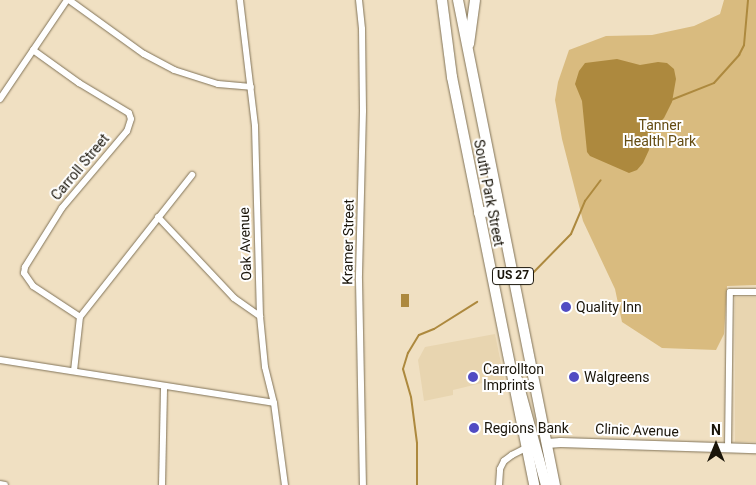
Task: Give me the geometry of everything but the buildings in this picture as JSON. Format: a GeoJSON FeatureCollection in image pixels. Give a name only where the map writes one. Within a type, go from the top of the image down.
{"type":"FeatureCollection","features":[{"type":"Feature","properties":{"kind":"main road","name":"South Park Street"},"geometry":{"type":"LineString","coordinates":[[442,0],[449,60],[509,365],[531,447]]}},
{"type":"Feature","properties":{"kind":"main road","name":"South Park Street"},"geometry":{"type":"LineString","coordinates":[[458,0],[468,62],[546,444]]}},
{"type":"Feature","properties":{"kind":"main road"},"geometry":{"type":"LineString","coordinates":[[468,62],[470,27],[475,0]]}},
{"type":"Feature","properties":{"kind":"main road"},"geometry":{"type":"LineString","coordinates":[[479,213],[499,208]]}},
{"type":"Feature","properties":{"kind":"main road"},"geometry":{"type":"LineString","coordinates":[[546,444],[531,447],[546,485]]}},
{"type":"Feature","properties":{"kind":"main road","name":"US 27"},"geometry":{"type":"LineString","coordinates":[[546,444],[554,485]]}},
{"type":"Feature","properties":{"kind":"main road","name":"US 27"},"geometry":{"type":"LineString","coordinates":[[531,447],[534,485]]}},
{"type":"Feature","properties":{"kind":"street"},"geometry":{"type":"LineString","coordinates":[[0,99],[68,0],[144,54],[174,70],[218,84],[251,87]]}},
{"type":"Feature","properties":{"kind":"street","name":"Oak Avenue"},"geometry":{"type":"LineString","coordinates":[[240,0],[255,126],[260,316],[265,367],[274,403],[285,485]]}},
{"type":"Feature","properties":{"kind":"street","name":"Kramer Street"},"geometry":{"type":"LineString","coordinates":[[359,0],[362,29],[363,111],[359,280],[364,485]]}},
{"type":"Feature","properties":{"kind":"street","name":"Carroll Street"},"geometry":{"type":"LineString","coordinates":[[33,50],[79,83],[129,113],[131,119],[127,131],[62,208],[24,267],[24,273],[33,286],[80,317]]}},
{"type":"Feature","properties":{"kind":"street"},"geometry":{"type":"LineString","coordinates":[[74,371],[80,317],[192,175]]}},
{"type":"Feature","properties":{"kind":"street"},"geometry":{"type":"LineString","coordinates":[[158,217],[234,298],[260,316]]}},
{"type":"Feature","properties":{"kind":"street"},"geometry":{"type":"LineString","coordinates":[[728,447],[730,292],[756,292]]}},
{"type":"Feature","properties":{"kind":"street"},"geometry":{"type":"LineString","coordinates":[[0,360],[274,403]]}},
{"type":"Feature","properties":{"kind":"street"},"geometry":{"type":"LineString","coordinates":[[162,485],[164,386]]}},
{"type":"Feature","properties":{"kind":"street","name":"Clinic Avenue"},"geometry":{"type":"LineString","coordinates":[[546,444],[560,442],[756,448]]}},
{"type":"Feature","properties":{"kind":"street"},"geometry":{"type":"LineString","coordinates":[[499,485],[500,469],[504,461],[519,451],[531,447]]}},
{"type":"Feature","properties":{"kind":"street"},"geometry":{"type":"LineString","coordinates":[[0,484],[5,485]]}},
{"type":"Feature","properties":{"kind":"shaded area"},"geometry":{"type":"Polygon","coordinates":[[[617,59],[640,65],[658,62],[667,63],[674,69],[676,79],[672,102],[664,118],[651,132],[649,150],[643,163],[637,170],[629,173],[590,156],[587,152],[582,101],[575,84],[579,71],[585,63],[617,59]]]}},
{"type":"Feature","properties":{"kind":"shaded area"},"geometry":{"type":"Polygon","coordinates":[[[401,294],[409,294],[409,307],[401,307],[401,294]]]}},
{"type":"Feature","properties":{"kind":"shaded area"},"geometry":{"type":"Polygon","coordinates":[[[735,297],[756,297],[756,442],[735,442],[735,297]]]}},
{"type":"Feature","properties":{"kind":"shaded area"},"geometry":{"type":"Polygon","coordinates":[[[495,334],[504,378],[502,385],[484,389],[482,383],[453,390],[453,395],[424,401],[418,360],[425,347],[495,334]]]}},
{"type":"Feature","properties":{"kind":"green space","name":"Tanner Health Park"},"geometry":{"type":"Polygon","coordinates":[[[724,0],[756,0],[756,285],[727,286],[724,334],[716,350],[662,348],[622,322],[615,289],[583,221],[562,139],[555,100],[558,82],[569,50],[606,36],[652,35],[694,26],[720,14],[724,0]]]}},
{"type":"Feature","properties":{"kind":"waterway"},"geometry":{"type":"LineString","coordinates":[[671,100],[714,83],[739,55],[744,45],[748,0]]}},
{"type":"Feature","properties":{"kind":"waterway"},"geometry":{"type":"LineString","coordinates":[[526,280],[571,234],[585,201],[601,180]]}},
{"type":"Feature","properties":{"kind":"waterway"},"geometry":{"type":"LineString","coordinates":[[417,485],[417,443],[411,397],[403,369],[408,353],[419,335],[434,329],[477,302]]}},
{"type":"Feature","properties":{"kind":"place","name":"Quality Inn"},"geometry":{"type":"Point","coordinates":[566,307]}},
{"type":"Feature","properties":{"kind":"place","name":"Carrollton Imprints"},"geometry":{"type":"Point","coordinates":[473,377]}},
{"type":"Feature","properties":{"kind":"place","name":"Walgreens"},"geometry":{"type":"Point","coordinates":[574,377]}},
{"type":"Feature","properties":{"kind":"place","name":"Regions Bank"},"geometry":{"type":"Point","coordinates":[474,428]}}]}
